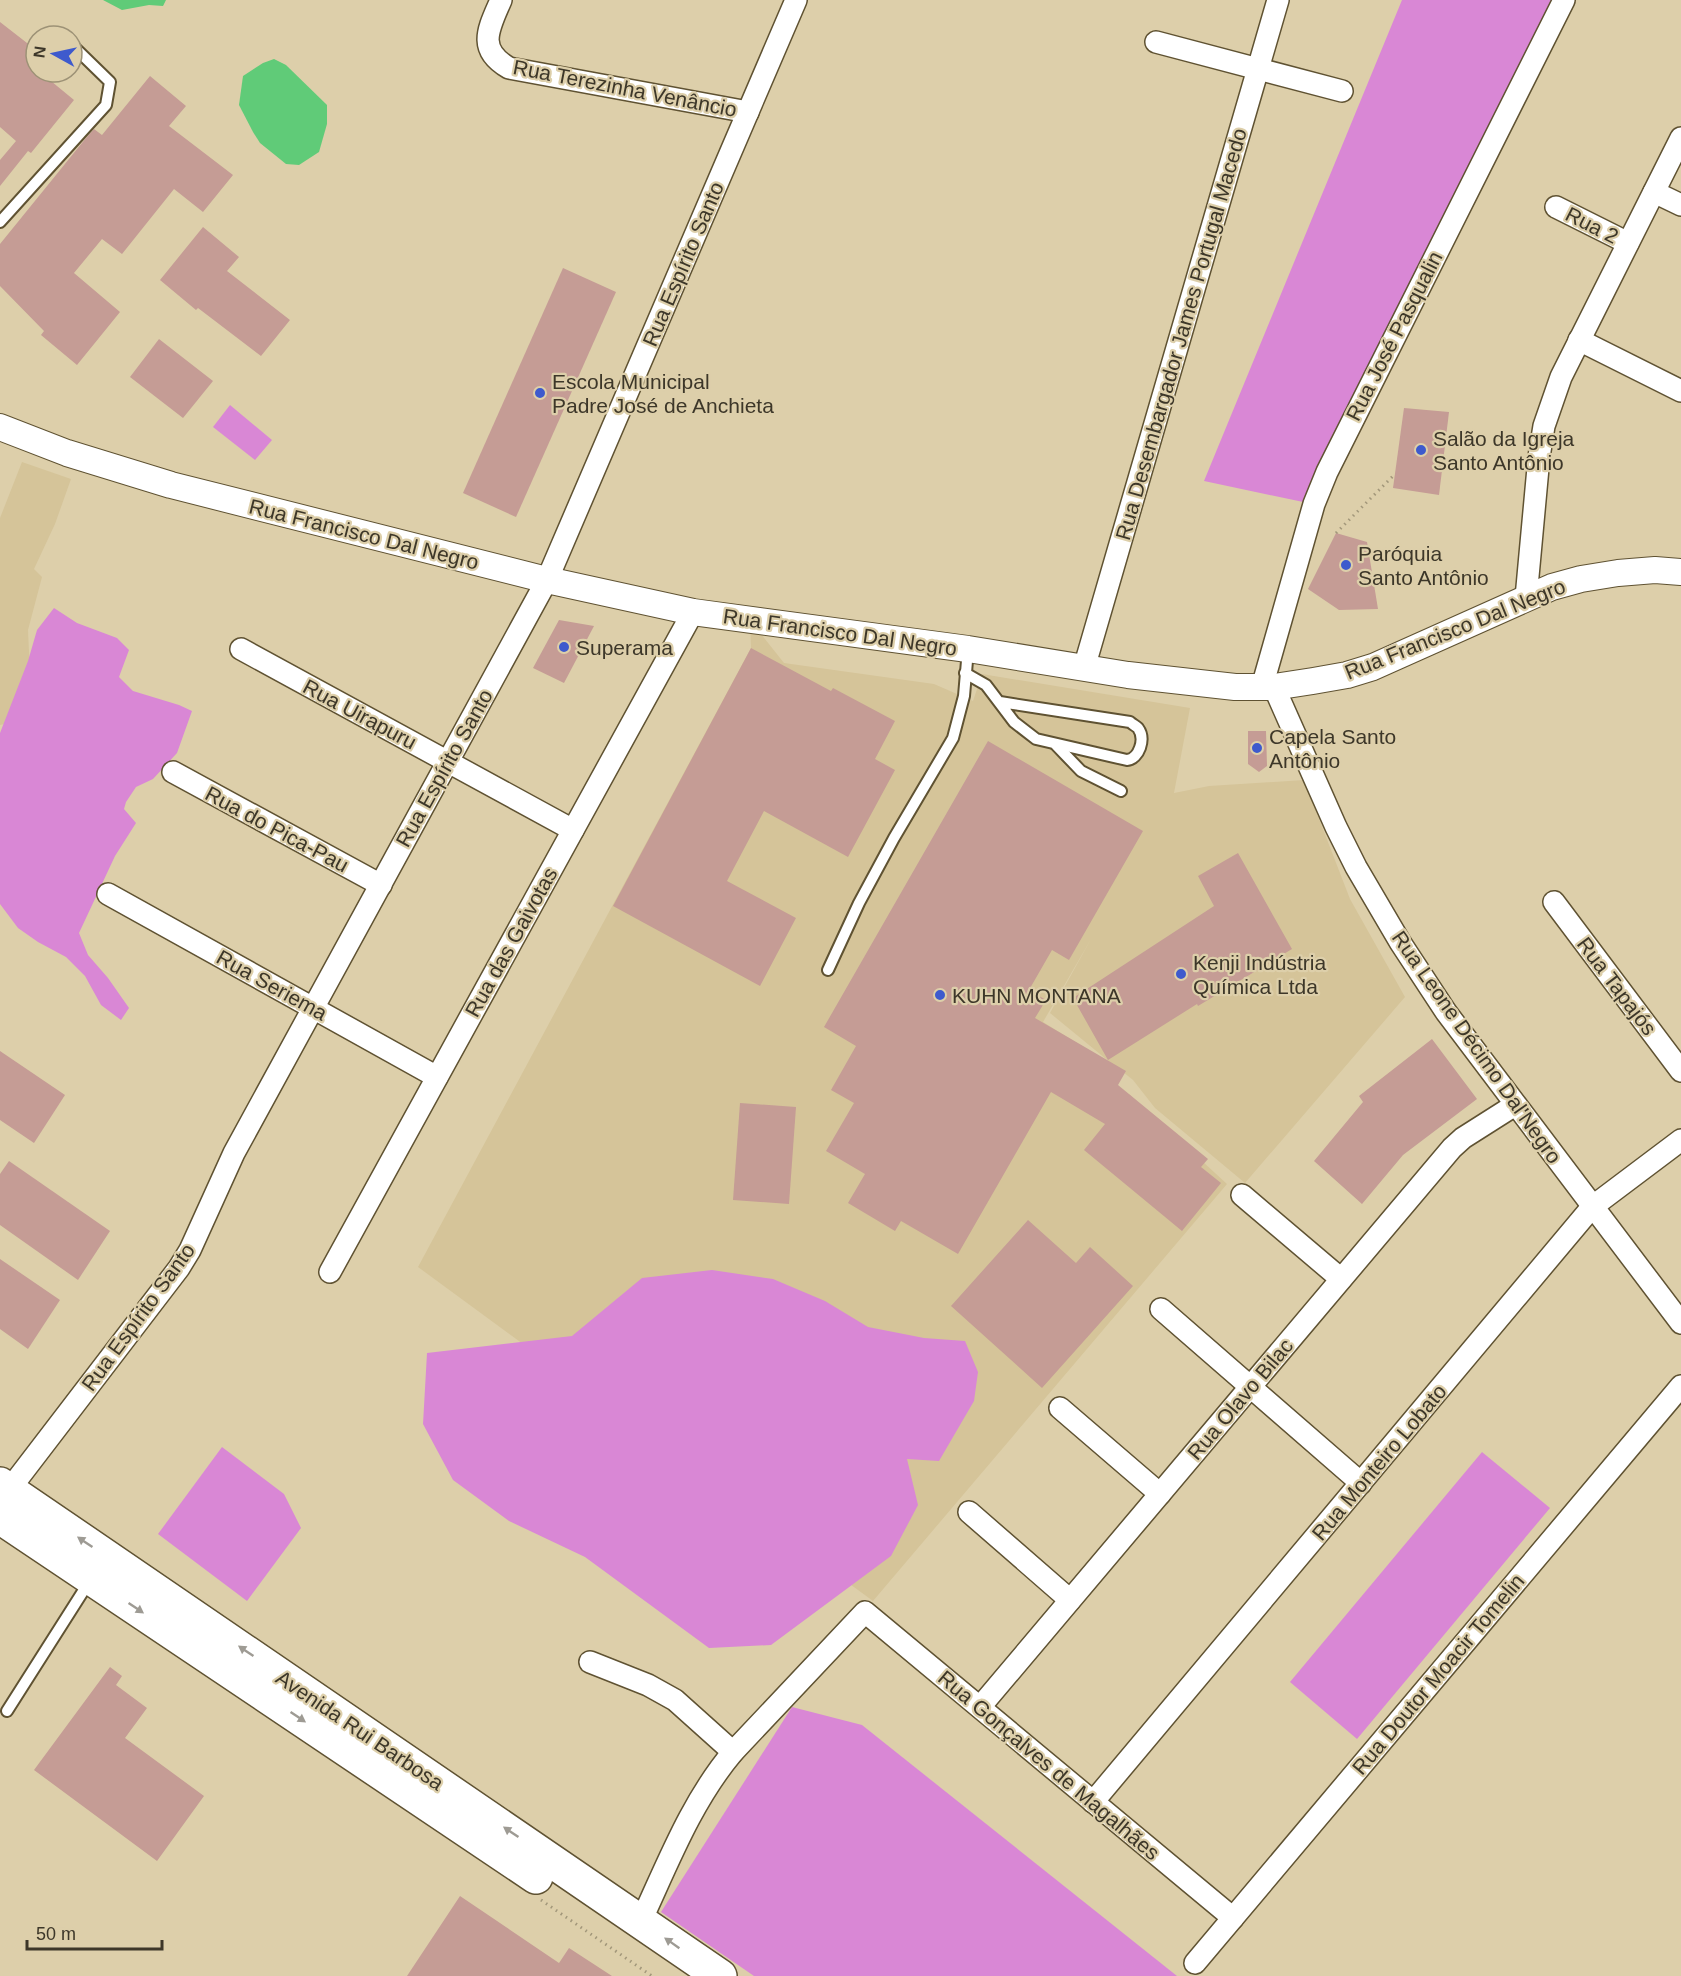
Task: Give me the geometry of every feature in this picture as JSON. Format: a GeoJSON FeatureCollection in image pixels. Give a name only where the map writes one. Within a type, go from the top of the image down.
{"type":"FeatureCollection","features":[{"type":"Feature","properties":{"kind":"main road","name":"Avenida Rui Barbosa"},"geometry":{"type":"LineString","coordinates":[[3,1497],[91,1578],[681,1976]]}},
{"type":"Feature","properties":{"kind":"main road","name":"Avenida Rui Barbosa"},"geometry":{"type":"LineString","coordinates":[[3,1497],[720,1976]]}},
{"type":"Feature","properties":{"kind":"street","name":"Rua Terezinha Venâncio"},"geometry":{"type":"LineString","coordinates":[[501,0],[488,32],[488,44],[497,61],[509,68],[748,111]]}},
{"type":"Feature","properties":{"kind":"street","name":"Rua Espírito Santo"},"geometry":{"type":"LineString","coordinates":[[3,1497],[179,1268],[190,1250],[234,1153],[547,580],[796,0]]}},
{"type":"Feature","properties":{"kind":"street","name":"Rua Desembargador James Portugal Macedo"},"geometry":{"type":"LineString","coordinates":[[1084,668],[1278,0]]}},
{"type":"Feature","properties":{"kind":"street","name":"Rua José Pasqualin"},"geometry":{"type":"LineString","coordinates":[[1268,687],[1314,504],[1327,472],[1564,0]]}},
{"type":"Feature","properties":{"kind":"street"},"geometry":{"type":"LineString","coordinates":[[1156,42],[1342,91]]}},
{"type":"Feature","properties":{"kind":"street"},"geometry":{"type":"LineString","coordinates":[[1526,598],[1544,426],[1561,377],[1681,138]]}},
{"type":"Feature","properties":{"kind":"street"},"geometry":{"type":"LineString","coordinates":[[1654,192],[1681,205]]}},
{"type":"Feature","properties":{"kind":"street","name":"Rua 2"},"geometry":{"type":"LineString","coordinates":[[1556,207],[1628,243]]}},
{"type":"Feature","properties":{"kind":"street"},"geometry":{"type":"LineString","coordinates":[[1579,340],[1681,391]]}},
{"type":"Feature","properties":{"kind":"street","name":"Rua Francisco Dal Negro"},"geometry":{"type":"LineString","coordinates":[[0,427],[108,467],[249,505],[547,580],[693,612],[967,661],[1084,668],[1185,682],[1268,687],[1347,675],[1373,667],[1526,598],[1581,579],[1655,570],[1681,572]]}},
{"type":"Feature","properties":{"kind":"street","name":"Rua das Gaivotas"},"geometry":{"type":"LineString","coordinates":[[330,1272],[693,612]]}},
{"type":"Feature","properties":{"kind":"street","name":"Rua Uirapuru"},"geometry":{"type":"LineString","coordinates":[[240,650],[573,830]]}},
{"type":"Feature","properties":{"kind":"street","name":"Rua Leone Décimo Dal'Negro"},"geometry":{"type":"LineString","coordinates":[[1268,687],[1356,867],[1424,980],[1515,1105],[1681,1323]]}},
{"type":"Feature","properties":{"kind":"street","name":"Rua do Pica-Pau"},"geometry":{"type":"LineString","coordinates":[[173,772],[381,885]]}},
{"type":"Feature","properties":{"kind":"street","name":"Rua Seriema"},"geometry":{"type":"LineString","coordinates":[[108,894],[437,1077]]}},
{"type":"Feature","properties":{"kind":"street","name":"Rua Tapajós"},"geometry":{"type":"LineString","coordinates":[[1554,902],[1681,1071]]}},
{"type":"Feature","properties":{"kind":"street","name":"Rua Olavo Bilac"},"geometry":{"type":"LineString","coordinates":[[980,1707],[1452,1148],[1463,1138],[1515,1105]]}},
{"type":"Feature","properties":{"kind":"street","name":"Rua Monteiro Lobato"},"geometry":{"type":"LineString","coordinates":[[1094,1802],[1592,1207],[1681,1140]]}},
{"type":"Feature","properties":{"kind":"street"},"geometry":{"type":"LineString","coordinates":[[1242,1195],[1341,1279]]}},
{"type":"Feature","properties":{"kind":"street"},"geometry":{"type":"LineString","coordinates":[[1161,1309],[1361,1483]]}},
{"type":"Feature","properties":{"kind":"street","name":"Rua Doutor Moacir Tomelin"},"geometry":{"type":"LineString","coordinates":[[1195,1963],[1681,1386]]}},
{"type":"Feature","properties":{"kind":"street"},"geometry":{"type":"LineString","coordinates":[[1060,1408],[1160,1494]]}},
{"type":"Feature","properties":{"kind":"street"},"geometry":{"type":"LineString","coordinates":[[969,1512],[1070,1600]]}},
{"type":"Feature","properties":{"kind":"street","name":"Rua Gonçalves de Magalhães"},"geometry":{"type":"LineString","coordinates":[[733,1752],[865,1612],[1233,1918]]}},
{"type":"Feature","properties":{"kind":"street"},"geometry":{"type":"LineString","coordinates":[[590,1662],[648,1685],[675,1700],[733,1752],[713,1776],[698,1800],[640,1921]]}},
{"type":"Feature","properties":{"kind":"lane"},"geometry":{"type":"LineString","coordinates":[[0,222],[106,105],[110,82],[84,57]]}},
{"type":"Feature","properties":{"kind":"lane"},"geometry":{"type":"LineString","coordinates":[[967,661],[1014,722],[1036,739],[1126,760],[1138,756],[1141,739],[1138,729],[1130,722],[1000,702]]}},
{"type":"Feature","properties":{"kind":"lane"},"geometry":{"type":"LineString","coordinates":[[828,970],[859,903],[894,838],[953,738],[964,696],[967,661]]}},
{"type":"Feature","properties":{"kind":"lane"},"geometry":{"type":"LineString","coordinates":[[1055,744],[1081,771],[1121,791]]}},
{"type":"Feature","properties":{"kind":"lane"},"geometry":{"type":"LineString","coordinates":[[7,1711],[91,1578]]}},
{"type":"Feature","properties":{"kind":"path"},"geometry":{"type":"LineString","coordinates":[[1336,533],[1394,475]]}},
{"type":"Feature","properties":{"kind":"shaded area"},"geometry":{"type":"Polygon","coordinates":[[[103,0],[166,0],[163,6],[149,5],[122,10],[103,0]]]}},
{"type":"Feature","properties":{"kind":"shaded area"},"geometry":{"type":"Polygon","coordinates":[[[1402,0],[1554,0],[1469,174],[1330,440],[1308,503],[1204,481],[1402,0]]]}},
{"type":"Feature","properties":{"kind":"shaded area"},"geometry":{"type":"Polygon","coordinates":[[[274,59],[286,65],[327,105],[327,124],[319,152],[299,165],[286,164],[260,143],[239,105],[243,76],[274,59]]]}},
{"type":"Feature","properties":{"kind":"shaded area"},"geometry":{"type":"Polygon","coordinates":[[[230,405],[272,440],[255,460],[213,427],[230,405]]]}},
{"type":"Feature","properties":{"kind":"shaded area"},"geometry":{"type":"Polygon","coordinates":[[[22,462],[71,479],[55,524],[34,569],[42,577],[28,630],[30,674],[9,723],[0,725],[0,518],[22,462]]]}},
{"type":"Feature","properties":{"kind":"shaded area"},"geometry":{"type":"Polygon","coordinates":[[[54,608],[77,623],[117,638],[129,650],[119,677],[133,691],[192,711],[177,753],[153,779],[136,787],[126,802],[124,809],[136,823],[115,856],[79,933],[88,955],[129,1008],[121,1020],[101,1005],[85,976],[66,957],[18,928],[0,904],[0,733],[28,661],[37,630],[54,608]]]}},
{"type":"Feature","properties":{"kind":"shaded area"},"geometry":{"type":"Polygon","coordinates":[[[750,620],[784,663],[934,684],[973,701],[982,674],[1190,708],[1174,793],[1209,786],[1304,780],[1350,899],[1405,997],[1245,1183],[1155,1108],[1133,1080],[1123,1072],[1100,1118],[1129,1094],[1227,1184],[873,1601],[418,1267],[751,648],[750,620]],[[1091,939],[1043,1022],[1117,1068],[1050,1013],[1091,939]]]}},
{"type":"Feature","properties":{"kind":"shaded area"},"geometry":{"type":"Polygon","coordinates":[[[712,1270],[773,1279],[825,1301],[868,1327],[924,1338],[965,1341],[978,1372],[974,1401],[939,1461],[907,1459],[918,1505],[891,1556],[771,1645],[709,1648],[585,1557],[509,1521],[453,1480],[423,1424],[427,1353],[572,1336],[642,1278],[712,1270]]]}},
{"type":"Feature","properties":{"kind":"shaded area"},"geometry":{"type":"Polygon","coordinates":[[[222,1447],[284,1494],[301,1528],[247,1601],[158,1534],[222,1447]]]}},
{"type":"Feature","properties":{"kind":"shaded area"},"geometry":{"type":"Polygon","coordinates":[[[1482,1452],[1550,1508],[1357,1739],[1290,1682],[1482,1452]]]}},
{"type":"Feature","properties":{"kind":"shaded area"},"geometry":{"type":"Polygon","coordinates":[[[792,1707],[862,1725],[1177,1976],[754,1976],[661,1912],[792,1707]]]}},
{"type":"Feature","properties":{"kind":"building"},"geometry":{"type":"Polygon","coordinates":[[[0,22],[24,41],[24,84],[55,84],[74,100],[31,153],[28,151],[0,186],[0,160],[16,141],[0,127],[0,22]]]}},
{"type":"Feature","properties":{"kind":"building"},"geometry":{"type":"Polygon","coordinates":[[[150,76],[186,106],[169,126],[233,175],[203,212],[174,189],[122,254],[102,239],[74,273],[120,312],[77,365],[41,335],[44,331],[0,286],[0,244],[94,129],[102,135],[150,76]]]}},
{"type":"Feature","properties":{"kind":"building"},"geometry":{"type":"Polygon","coordinates":[[[203,227],[239,257],[227,271],[290,320],[261,356],[198,308],[196,310],[160,280],[203,227]]]}},
{"type":"Feature","properties":{"kind":"building","name":"Escola Municipal Padre José de Anchieta"},"geometry":{"type":"Polygon","coordinates":[[[563,268],[616,292],[516,517],[463,493],[563,268]]]}},
{"type":"Feature","properties":{"kind":"building"},"geometry":{"type":"Polygon","coordinates":[[[159,339],[213,381],[183,418],[130,377],[159,339]]]}},
{"type":"Feature","properties":{"kind":"building","name":"Salão da Igreja Santo Antônio"},"geometry":{"type":"Polygon","coordinates":[[[1404,408],[1449,412],[1439,495],[1393,488],[1404,408]]]}},
{"type":"Feature","properties":{"kind":"building","name":"Paróquia Santo Antônio"},"geometry":{"type":"Polygon","coordinates":[[[1336,533],[1367,542],[1378,609],[1339,610],[1308,589],[1336,533]]]}},
{"type":"Feature","properties":{"kind":"building","name":"Superama"},"geometry":{"type":"Polygon","coordinates":[[[559,620],[594,626],[564,683],[533,668],[559,620]]]}},
{"type":"Feature","properties":{"kind":"building"},"geometry":{"type":"Polygon","coordinates":[[[751,648],[831,691],[833,688],[895,721],[875,759],[895,770],[848,857],[764,811],[727,881],[796,918],[760,986],[613,906],[751,648]]]}},
{"type":"Feature","properties":{"kind":"building","name":"Capela Santo Antônio"},"geometry":{"type":"Polygon","coordinates":[[[1248,731],[1266,731],[1267,766],[1259,772],[1248,764],[1248,731]]]}},
{"type":"Feature","properties":{"kind":"building","name":"KUHN MONTANA"},"geometry":{"type":"Polygon","coordinates":[[[988,741],[1143,831],[1069,960],[1052,950],[1029,990],[1046,1000],[1035,1018],[1126,1071],[1118,1085],[1208,1159],[1201,1167],[1221,1183],[1182,1231],[1084,1150],[1105,1124],[1051,1092],[958,1254],[901,1221],[895,1231],[848,1203],[865,1174],[826,1151],[854,1103],[831,1090],[856,1046],[824,1027],[988,741]]]}},
{"type":"Feature","properties":{"kind":"building","name":"Kenji Indústria Química Ltda"},"geometry":{"type":"Polygon","coordinates":[[[1238,853],[1292,949],[1198,1006],[1197,1004],[1108,1060],[1073,998],[1214,906],[1198,876],[1238,853]]]}},
{"type":"Feature","properties":{"kind":"building"},"geometry":{"type":"Polygon","coordinates":[[[1432,1039],[1477,1099],[1403,1155],[1362,1204],[1314,1161],[1363,1102],[1359,1096],[1432,1039]]]}},
{"type":"Feature","properties":{"kind":"building"},"geometry":{"type":"Polygon","coordinates":[[[0,1051],[65,1095],[34,1143],[0,1120],[0,1051]]]}},
{"type":"Feature","properties":{"kind":"building"},"geometry":{"type":"Polygon","coordinates":[[[740,1103],[796,1107],[789,1204],[733,1200],[740,1103]]]}},
{"type":"Feature","properties":{"kind":"building"},"geometry":{"type":"Polygon","coordinates":[[[9,1161],[110,1231],[78,1280],[0,1225],[0,1174],[9,1161]]]}},
{"type":"Feature","properties":{"kind":"building"},"geometry":{"type":"Polygon","coordinates":[[[1028,1220],[1076,1263],[1090,1247],[1133,1286],[1042,1388],[951,1306],[1028,1220]]]}},
{"type":"Feature","properties":{"kind":"building"},"geometry":{"type":"Polygon","coordinates":[[[0,1259],[60,1300],[28,1349],[0,1329],[0,1259]]]}},
{"type":"Feature","properties":{"kind":"building"},"geometry":{"type":"Polygon","coordinates":[[[110,1667],[122,1676],[116,1685],[147,1708],[125,1738],[204,1796],[157,1861],[34,1770],[110,1667]]]}},
{"type":"Feature","properties":{"kind":"building"},"geometry":{"type":"Polygon","coordinates":[[[460,1896],[559,1963],[569,1948],[612,1976],[407,1976],[460,1896]]]}},
{"type":"Feature","properties":{"kind":"place","name":"Escola Municipal Padre José de Anchieta"},"geometry":{"type":"Point","coordinates":[540,393]}},
{"type":"Feature","properties":{"kind":"place","name":"Salão da Igreja Santo Antônio"},"geometry":{"type":"Point","coordinates":[1421,450]}},
{"type":"Feature","properties":{"kind":"place","name":"Paróquia Santo Antônio"},"geometry":{"type":"Point","coordinates":[1346,565]}},
{"type":"Feature","properties":{"kind":"place","name":"Superama"},"geometry":{"type":"Point","coordinates":[564,647]}},
{"type":"Feature","properties":{"kind":"place","name":"Capela Santo Antônio"},"geometry":{"type":"Point","coordinates":[1257,748]}},
{"type":"Feature","properties":{"kind":"place","name":"Kenji Indústria Química Ltda"},"geometry":{"type":"Point","coordinates":[1181,974]}},
{"type":"Feature","properties":{"kind":"place","name":"KUHN MONTANA"},"geometry":{"type":"Point","coordinates":[940,995]}}]}
